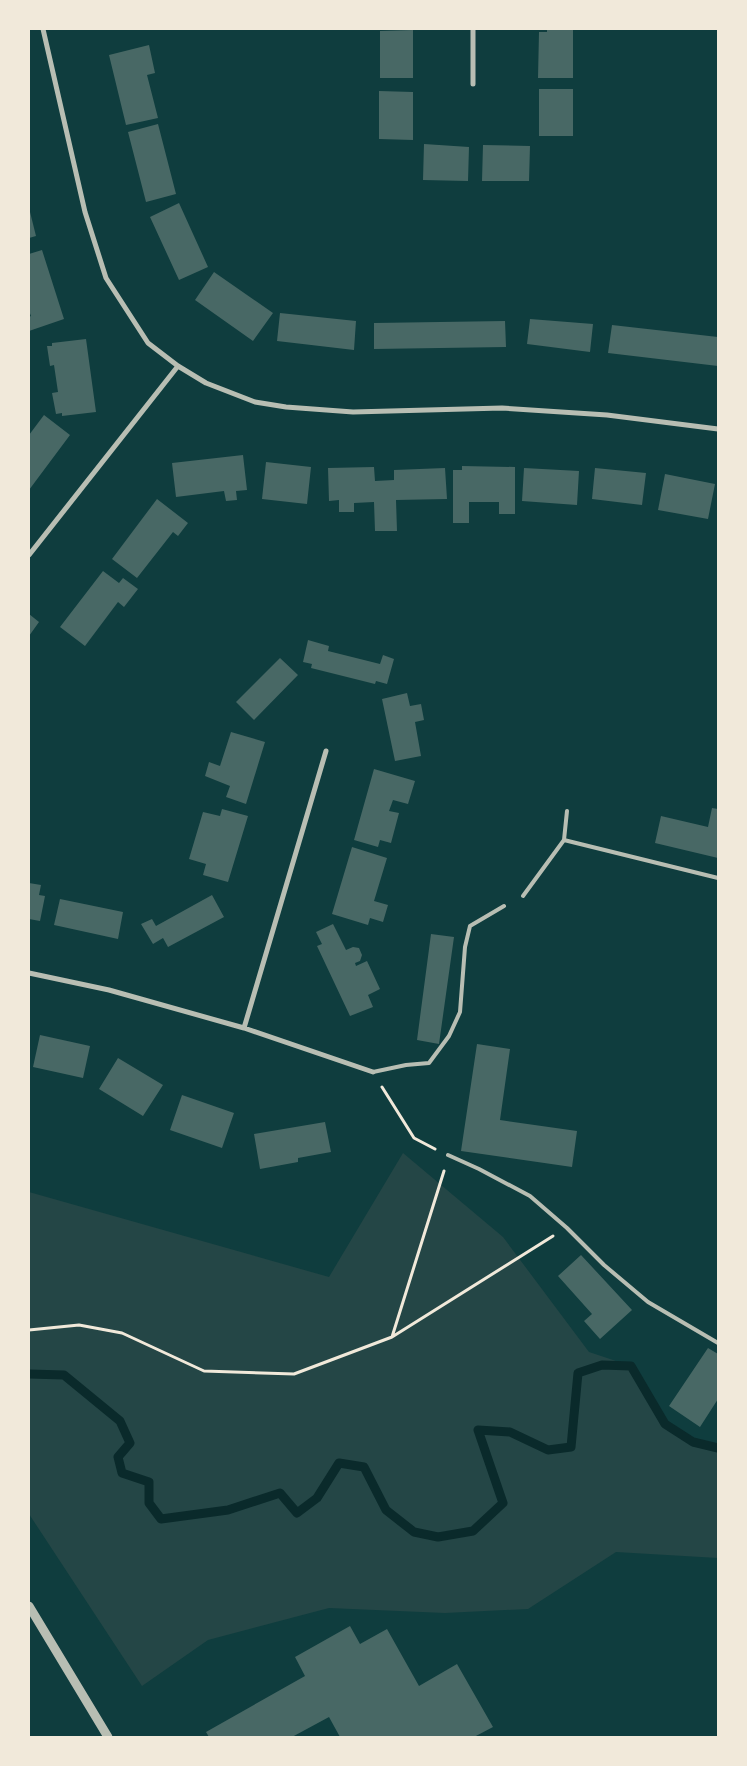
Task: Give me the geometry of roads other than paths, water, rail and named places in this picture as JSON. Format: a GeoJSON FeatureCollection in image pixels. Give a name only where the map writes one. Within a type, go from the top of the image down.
{"type":"FeatureCollection","features":[{"type":"Feature","properties":{"kind":"street"},"geometry":{"type":"LineString","coordinates":[[42,29],[85,212],[106,278],[148,343],[178,366],[206,383],[255,402],[286,407],[353,412],[502,408],[607,415],[718,429]]}},
{"type":"Feature","properties":{"kind":"street"},"geometry":{"type":"LineString","coordinates":[[473,29],[473,84]]}},
{"type":"Feature","properties":{"kind":"street"},"geometry":{"type":"LineString","coordinates":[[29,555],[178,366]]}},
{"type":"Feature","properties":{"kind":"street"},"geometry":{"type":"LineString","coordinates":[[244,1028],[326,751]]}},
{"type":"Feature","properties":{"kind":"street"},"geometry":{"type":"LineString","coordinates":[[29,974],[109,990],[244,1028],[373,1072]]}},
{"type":"Feature","properties":{"kind":"street"},"geometry":{"type":"LineString","coordinates":[[29,1606],[108,1737]]}},
{"type":"Feature","properties":{"kind":"lane"},"geometry":{"type":"LineString","coordinates":[[523,896],[564,840],[567,811]]}},
{"type":"Feature","properties":{"kind":"lane"},"geometry":{"type":"LineString","coordinates":[[564,840],[718,878]]}},
{"type":"Feature","properties":{"kind":"lane"},"geometry":{"type":"LineString","coordinates":[[373,1072],[406,1065],[429,1063],[449,1036],[460,1012],[464,947],[470,926],[504,906]]}},
{"type":"Feature","properties":{"kind":"lane"},"geometry":{"type":"LineString","coordinates":[[448,1156],[479,1169],[530,1196],[567,1228],[604,1265],[648,1302],[718,1343]]}},
{"type":"Feature","properties":{"kind":"waterway"},"geometry":{"type":"LineString","coordinates":[[29,1374],[64,1375],[120,1421],[130,1443],[118,1457],[122,1473],[149,1482],[149,1503],[161,1519],[228,1510],[280,1493],[297,1513],[317,1498],[339,1463],[364,1467],[386,1510],[414,1532],[438,1537],[473,1531],[503,1503],[478,1430],[510,1432],[548,1450],[571,1447],[578,1373],[602,1365],[631,1366],[665,1424],[693,1442],[718,1448]]}}]}
